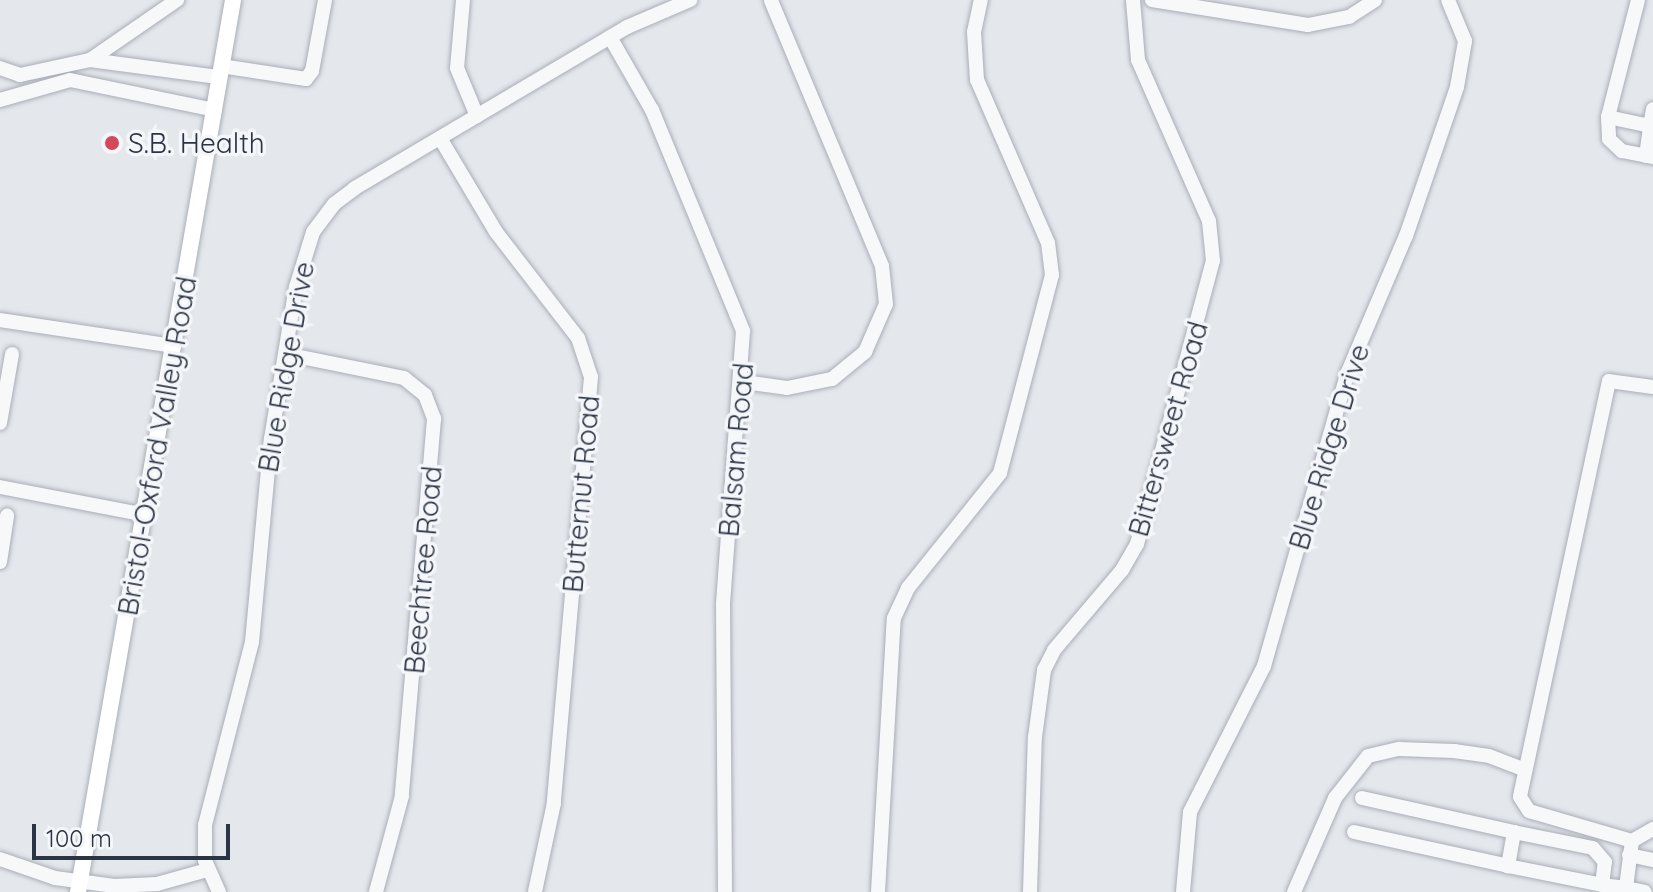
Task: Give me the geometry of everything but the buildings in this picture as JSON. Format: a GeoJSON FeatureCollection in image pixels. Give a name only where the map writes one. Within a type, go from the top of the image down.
{"type":"FeatureCollection","features":[{"type":"Feature","properties":{"kind":"main road","name":"Bristol-Oxford Valley Road"},"geometry":{"type":"LineString","coordinates":[[79,886],[233,0]]}},
{"type":"Feature","properties":{"kind":"street"},"geometry":{"type":"LineString","coordinates":[[90,60],[177,0]]}},
{"type":"Feature","properties":{"kind":"street"},"geometry":{"type":"LineString","coordinates":[[0,68],[20,75],[90,60],[306,79],[312,71],[325,0]]}},
{"type":"Feature","properties":{"kind":"street"},"geometry":{"type":"LineString","coordinates":[[463,0],[457,68],[477,116]]}},
{"type":"Feature","properties":{"kind":"street"},"geometry":{"type":"LineString","coordinates":[[646,0],[652,15]]}},
{"type":"Feature","properties":{"kind":"street","name":"Blue Ridge Drive"},"geometry":{"type":"LineString","coordinates":[[219,892],[207,870],[208,809],[252,642],[265,488],[286,354],[304,256],[322,218],[355,188],[610,37],[690,0]]}},
{"type":"Feature","properties":{"kind":"street"},"geometry":{"type":"LineString","coordinates":[[744,382],[787,388],[832,379],[865,352],[886,304],[876,252],[771,0]]}},
{"type":"Feature","properties":{"kind":"street"},"geometry":{"type":"LineString","coordinates":[[878,892],[894,618],[908,588],[1000,473],[1052,275],[1048,243],[977,80],[974,32],[981,0]]}},
{"type":"Feature","properties":{"kind":"street","name":"Bittersweet Road"},"geometry":{"type":"LineString","coordinates":[[1030,892],[1035,737],[1044,670],[1054,650],[1122,570],[1137,544],[1213,261],[1209,221],[1138,60],[1133,0]]}},
{"type":"Feature","properties":{"kind":"street"},"geometry":{"type":"LineString","coordinates":[[1152,0],[1308,25],[1349,17],[1375,0]]}},
{"type":"Feature","properties":{"kind":"street","name":"Blue Ridge Drive"},"geometry":{"type":"LineString","coordinates":[[1183,892],[1190,812],[1264,666],[1347,374],[1406,236],[1457,87],[1465,41],[1448,0]]}},
{"type":"Feature","properties":{"kind":"street"},"geometry":{"type":"LineString","coordinates":[[1638,0],[1608,117],[1609,139],[1622,151],[1649,156],[1653,109]]}},
{"type":"Feature","properties":{"kind":"street","name":"Balsam Road"},"geometry":{"type":"LineString","coordinates":[[610,37],[652,110],[739,312],[744,382],[723,605],[725,892]]}},
{"type":"Feature","properties":{"kind":"street"},"geometry":{"type":"LineString","coordinates":[[0,100],[70,80],[215,110]]}},
{"type":"Feature","properties":{"kind":"street"},"geometry":{"type":"LineString","coordinates":[[1608,117],[1650,126]]}},
{"type":"Feature","properties":{"kind":"street","name":"Butternut Road"},"geometry":{"type":"LineString","coordinates":[[440,138],[496,232],[578,338],[591,377],[554,803],[535,892]]}},
{"type":"Feature","properties":{"kind":"street"},"geometry":{"type":"LineString","coordinates":[[0,320],[174,346]]}},
{"type":"Feature","properties":{"kind":"street"},"geometry":{"type":"LineString","coordinates":[[0,423],[12,354]]}},
{"type":"Feature","properties":{"kind":"street","name":"Beechtree Road"},"geometry":{"type":"LineString","coordinates":[[286,354],[404,378],[425,395],[434,419],[402,796],[376,892]]}},
{"type":"Feature","properties":{"kind":"street"},"geometry":{"type":"LineString","coordinates":[[1653,387],[1609,381],[1520,797],[1529,811],[1630,848],[1653,860]]}},
{"type":"Feature","properties":{"kind":"street"},"geometry":{"type":"LineString","coordinates":[[0,487],[145,515]]}},
{"type":"Feature","properties":{"kind":"street"},"geometry":{"type":"LineString","coordinates":[[0,562],[7,516]]}},
{"type":"Feature","properties":{"kind":"street"},"geometry":{"type":"LineString","coordinates":[[1294,892],[1335,798],[1368,756],[1399,749],[1454,751],[1489,756],[1525,770]]}},
{"type":"Feature","properties":{"kind":"street"},"geometry":{"type":"LineString","coordinates":[[1362,798],[1593,848],[1605,862],[1602,885]]}},
{"type":"Feature","properties":{"kind":"street"},"geometry":{"type":"LineString","coordinates":[[1626,888],[1630,848],[1653,829]]}},
{"type":"Feature","properties":{"kind":"street"},"geometry":{"type":"LineString","coordinates":[[1354,832],[1645,892]]}},
{"type":"Feature","properties":{"kind":"street"},"geometry":{"type":"LineString","coordinates":[[1508,866],[1514,832]]}},
{"type":"Feature","properties":{"kind":"street"},"geometry":{"type":"LineString","coordinates":[[0,859],[79,886],[136,886],[207,870]]}},
{"type":"Feature","properties":{"kind":"place","name":"S.B. Health"},"geometry":{"type":"Point","coordinates":[112,143]}}]}
